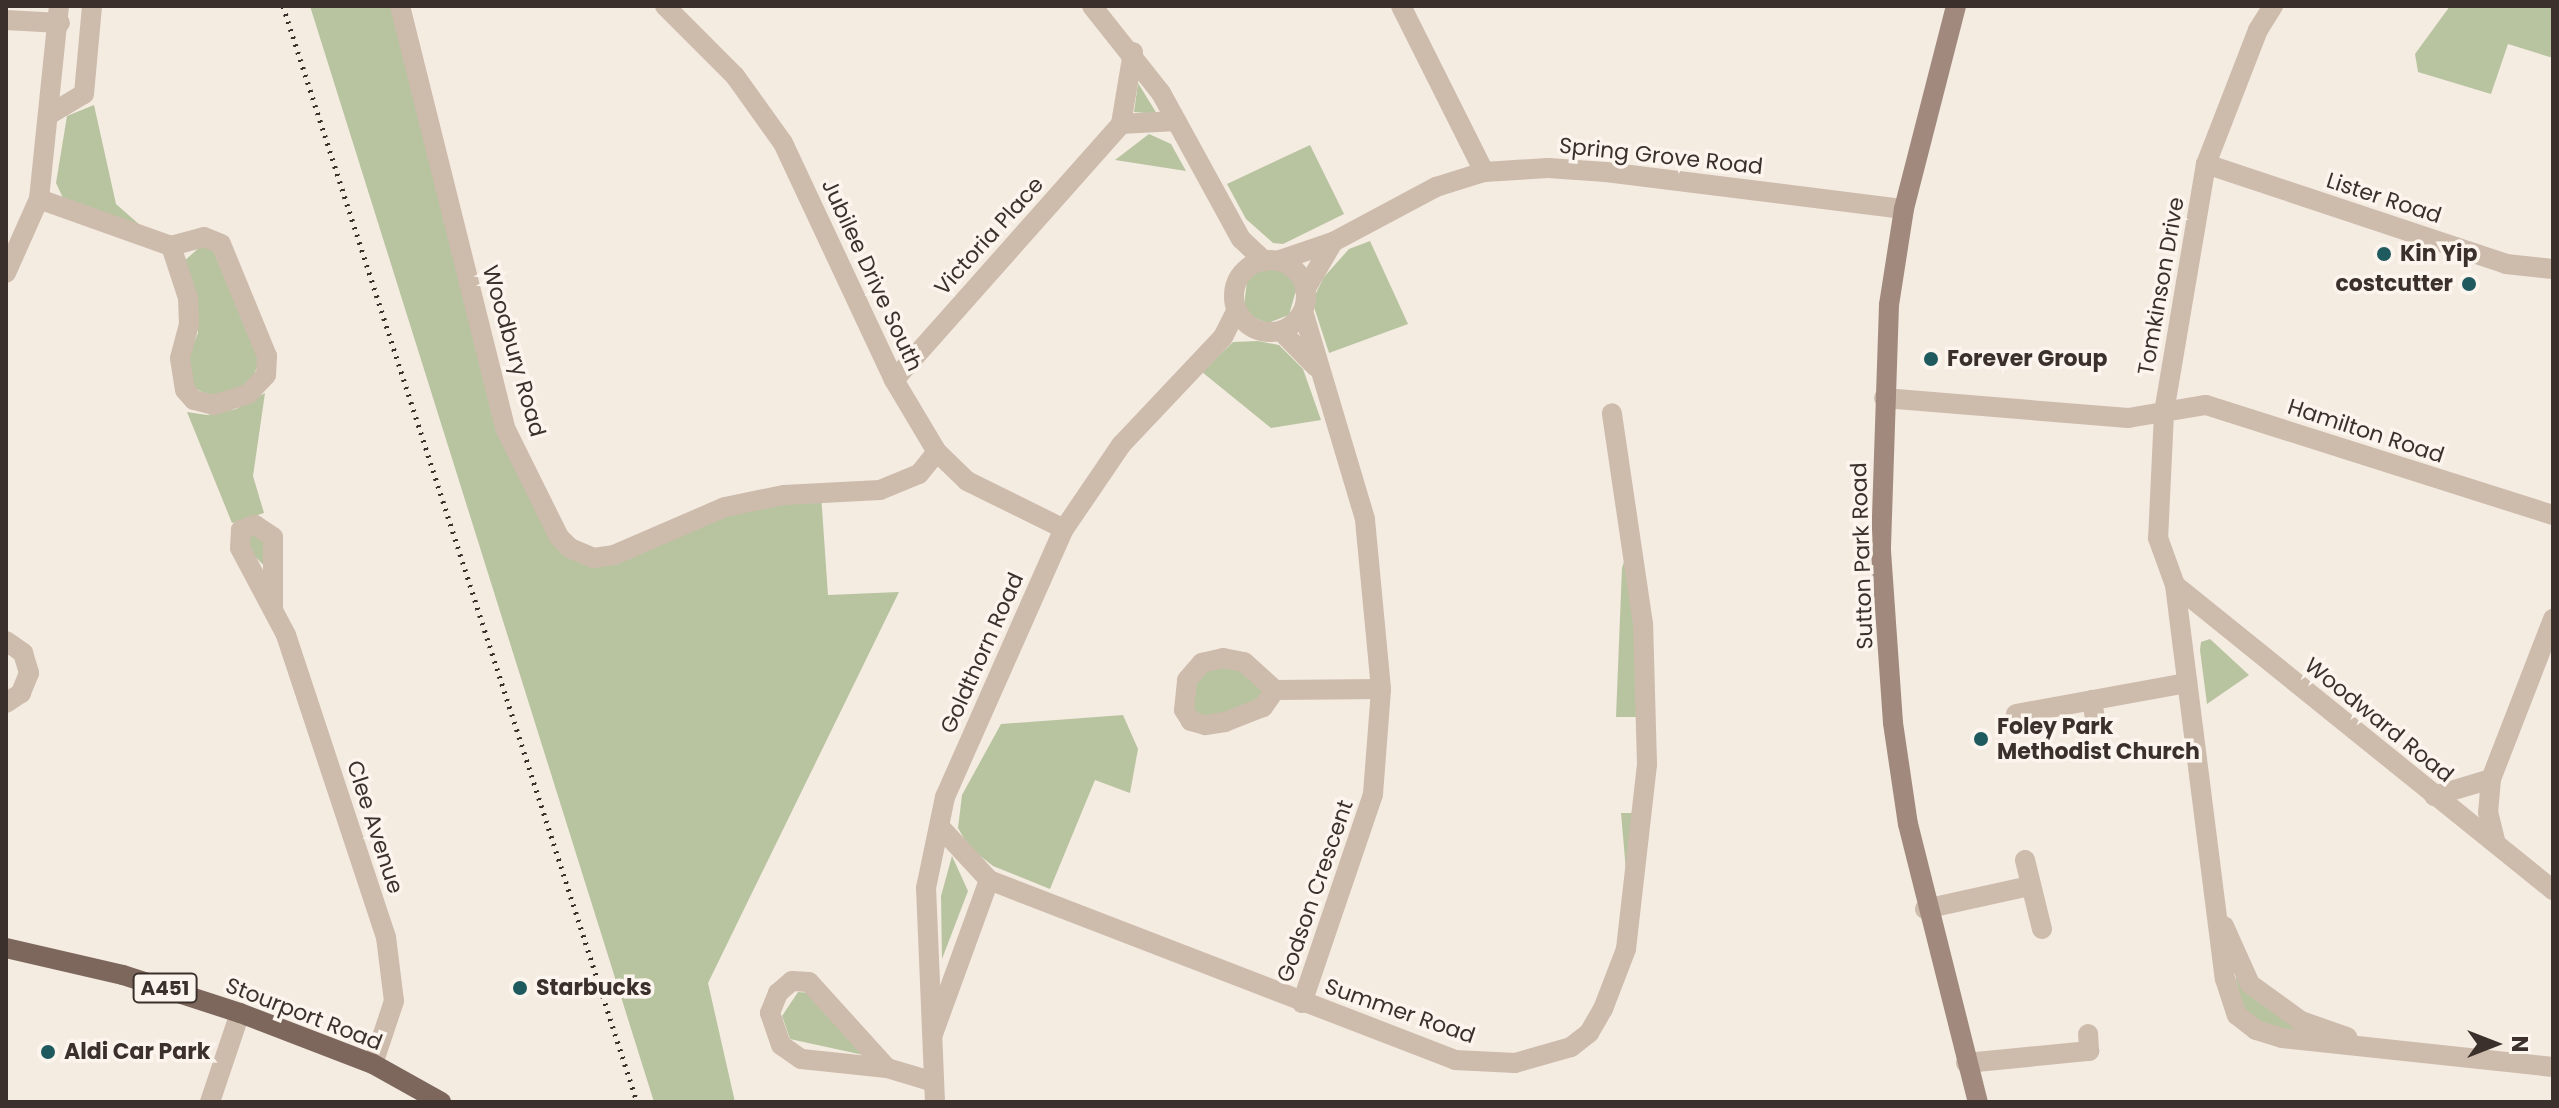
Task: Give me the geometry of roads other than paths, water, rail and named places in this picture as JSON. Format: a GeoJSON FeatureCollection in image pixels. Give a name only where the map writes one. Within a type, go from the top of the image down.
{"type":"FeatureCollection","features":[{"type":"Feature","properties":{"kind":"main road","name":"Sutton Park Road"},"geometry":{"type":"LineString","coordinates":[[1956,6],[1904,209],[1889,305],[1881,551],[1893,723],[1925,909],[1978,1102]]}},
{"type":"Feature","properties":{"kind":"main road","name":"Stourport Road"},"geometry":{"type":"LineString","coordinates":[[6,948],[123,975],[240,1013],[373,1064],[441,1102]]}},
{"type":"Feature","properties":{"kind":"street"},"geometry":{"type":"LineString","coordinates":[[52,113],[84,94],[92,6]]}},
{"type":"Feature","properties":{"kind":"street","name":"Woodbury Road"},"geometry":{"type":"LineString","coordinates":[[400,6],[506,430],[559,537],[570,548],[593,558],[614,555],[725,507],[784,495],[880,490],[919,474],[937,452]]}},
{"type":"Feature","properties":{"kind":"street","name":"Jubilee Drive South"},"geometry":{"type":"LineString","coordinates":[[665,6],[735,76],[783,143],[894,380],[937,452],[967,481],[1064,529]]}},
{"type":"Feature","properties":{"kind":"street"},"geometry":{"type":"LineString","coordinates":[[1092,6],[1133,52],[1176,121],[1241,239],[1271,261],[1295,271],[1305,290]]}},
{"type":"Feature","properties":{"kind":"street"},"geometry":{"type":"LineString","coordinates":[[1401,6],[1484,172]]}},
{"type":"Feature","properties":{"kind":"street","name":"Tomkinson Drive"},"geometry":{"type":"LineString","coordinates":[[2222,922],[2175,585],[2158,538],[2164,413],[2206,164],[2258,30],[2273,6]]}},
{"type":"Feature","properties":{"kind":"street"},"geometry":{"type":"LineString","coordinates":[[6,20],[59,14],[52,113],[39,199],[6,273]]}},
{"type":"Feature","properties":{"kind":"street"},"geometry":{"type":"LineString","coordinates":[[1133,52],[1121,124],[1176,121]]}},
{"type":"Feature","properties":{"kind":"street","name":"Victoria Place"},"geometry":{"type":"LineString","coordinates":[[894,380],[1121,124]]}},
{"type":"Feature","properties":{"kind":"street","name":"Lister Road"},"geometry":{"type":"LineString","coordinates":[[2206,164],[2506,264],[2551,274]]}},
{"type":"Feature","properties":{"kind":"street","name":"Spring Grove Road"},"geometry":{"type":"LineString","coordinates":[[1271,261],[1333,242],[1436,187],[1484,172],[1548,168],[1606,172],[1904,209]]}},
{"type":"Feature","properties":{"kind":"street"},"geometry":{"type":"LineString","coordinates":[[39,199],[171,246],[204,237],[228,252],[267,356],[266,375],[248,394],[214,405],[194,400],[185,390],[180,358],[189,325],[188,298],[171,246]]}},
{"type":"Feature","properties":{"kind":"street"},"geometry":{"type":"LineString","coordinates":[[1241,239],[1243,273],[1235,290],[1237,309],[1250,326],[1276,332]]}},
{"type":"Feature","properties":{"kind":"street"},"geometry":{"type":"LineString","coordinates":[[1223,337],[1276,332],[1303,311],[1305,290],[1333,242]]}},
{"type":"Feature","properties":{"kind":"street"},"geometry":{"type":"LineString","coordinates":[[1243,273],[1271,261]]}},
{"type":"Feature","properties":{"kind":"street","name":"Goldthorn Road"},"geometry":{"type":"LineString","coordinates":[[935,1102],[929,1046],[926,888],[945,797],[1064,529],[1121,445],[1223,337],[1237,309]]}},
{"type":"Feature","properties":{"kind":"street","name":"Godson Crescent"},"geometry":{"type":"LineString","coordinates":[[1302,1003],[1373,794],[1381,689],[1365,519],[1303,311]]}},
{"type":"Feature","properties":{"kind":"street","name":"Godson Crescent"},"geometry":{"type":"LineString","coordinates":[[1276,332],[1319,370]]}},
{"type":"Feature","properties":{"kind":"street","name":"Hamilton Road"},"geometry":{"type":"LineString","coordinates":[[1884,398],[2128,418],[2206,405],[2553,515]]}},
{"type":"Feature","properties":{"kind":"street","name":"Summer Road"},"geometry":{"type":"LineString","coordinates":[[940,827],[989,880],[1455,1060],[1487,1063],[1543,1058],[1571,1047],[1589,1033],[1603,1009],[1632,917],[1647,764],[1643,624],[1612,413]]}},
{"type":"Feature","properties":{"kind":"street","name":"Woodward Road"},"geometry":{"type":"LineString","coordinates":[[2175,585],[2553,890]]}},
{"type":"Feature","properties":{"kind":"street","name":"Clee Avenue"},"geometry":{"type":"LineString","coordinates":[[273,608],[386,937],[394,1001],[373,1064]]}},
{"type":"Feature","properties":{"kind":"street"},"geometry":{"type":"LineString","coordinates":[[2496,843],[2488,812],[2491,779],[2553,619]]}},
{"type":"Feature","properties":{"kind":"street"},"geometry":{"type":"LineString","coordinates":[[6,641],[23,653],[29,673],[21,693],[6,703]]}},
{"type":"Feature","properties":{"kind":"street"},"geometry":{"type":"LineString","coordinates":[[2016,714],[2187,683]]}},
{"type":"Feature","properties":{"kind":"street"},"geometry":{"type":"LineString","coordinates":[[1275,690],[1381,689]]}},
{"type":"Feature","properties":{"kind":"street"},"geometry":{"type":"LineString","coordinates":[[2092,700],[2096,724]]}},
{"type":"Feature","properties":{"kind":"street"},"geometry":{"type":"LineString","coordinates":[[2434,796],[2491,779]]}},
{"type":"Feature","properties":{"kind":"street"},"geometry":{"type":"LineString","coordinates":[[2025,860],[2042,929]]}},
{"type":"Feature","properties":{"kind":"street","name":"Goldthorn Road"},"geometry":{"type":"LineString","coordinates":[[929,1046],[989,880]]}},
{"type":"Feature","properties":{"kind":"street"},"geometry":{"type":"LineString","coordinates":[[1925,909],[2030,886]]}},
{"type":"Feature","properties":{"kind":"street"},"geometry":{"type":"LineString","coordinates":[[2222,922],[2250,984],[2274,1005],[2301,1021],[2369,1045]]}},
{"type":"Feature","properties":{"kind":"street"},"geometry":{"type":"LineString","coordinates":[[2222,922],[2220,949],[2237,1015],[2256,1030],[2282,1038],[2553,1067]]}},
{"type":"Feature","properties":{"kind":"street"},"geometry":{"type":"LineString","coordinates":[[887,1068],[809,982],[792,981],[778,993],[770,1013],[781,1045],[801,1059],[887,1068],[931,1081]]}},
{"type":"Feature","properties":{"kind":"street"},"geometry":{"type":"LineString","coordinates":[[210,1102],[240,1013]]}},
{"type":"Feature","properties":{"kind":"street"},"geometry":{"type":"LineString","coordinates":[[1966,1063],[2090,1050]]}},
{"type":"Feature","properties":{"kind":"railway"},"geometry":{"type":"LineString","coordinates":[[283,6],[637,1102]]}},
{"type":"Feature","properties":{"kind":"place","name":"Kin Yip"},"geometry":{"type":"Point","coordinates":[2384,254]}},
{"type":"Feature","properties":{"kind":"place","name":"costcutter"},"geometry":{"type":"Point","coordinates":[2469,284]}},
{"type":"Feature","properties":{"kind":"place","name":"Forever Group"},"geometry":{"type":"Point","coordinates":[1931,359]}},
{"type":"Feature","properties":{"kind":"place","name":"Foley Park Methodist Church"},"geometry":{"type":"Point","coordinates":[1981,739]}},
{"type":"Feature","properties":{"kind":"place","name":"Starbucks"},"geometry":{"type":"Point","coordinates":[520,988]}},
{"type":"Feature","properties":{"kind":"place","name":"Aldi Car Park"},"geometry":{"type":"Point","coordinates":[48,1052]}}]}
